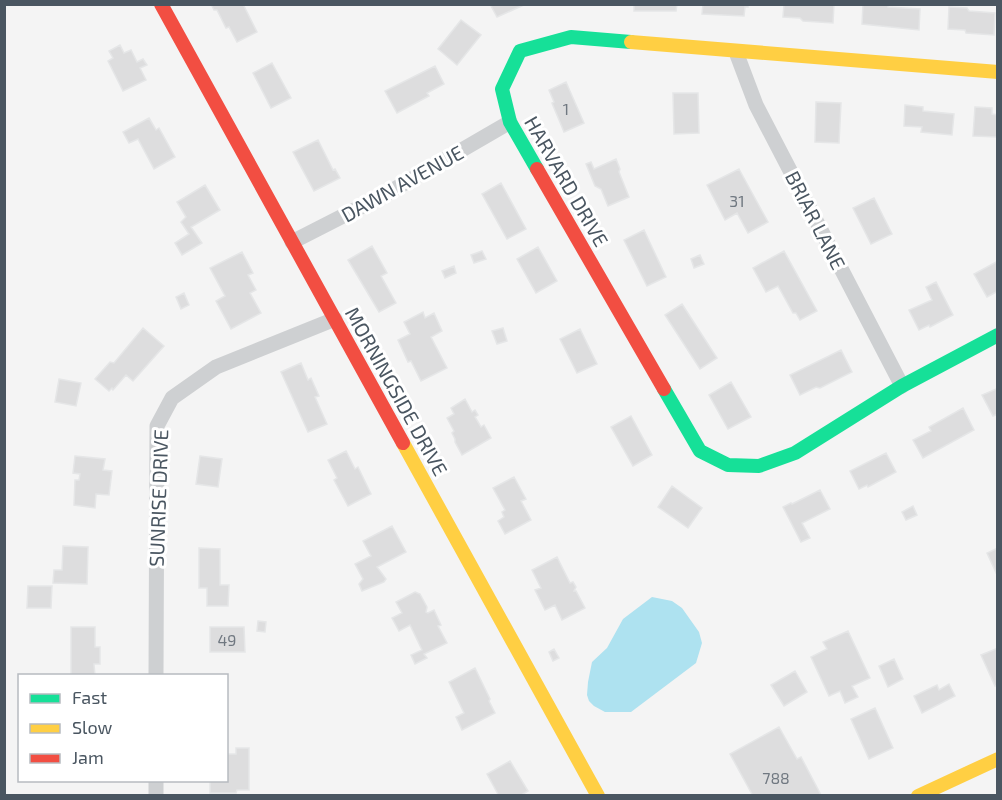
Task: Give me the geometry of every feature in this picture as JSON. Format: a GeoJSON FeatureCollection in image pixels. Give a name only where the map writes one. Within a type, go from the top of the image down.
{"type":"FeatureCollection","features":[{"type":"Feature","properties":{"kind":"street","name":"MORNINGSIDE DRIVE"},"geometry":{"type":"LineString","coordinates":[[161,4],[598,795]]}},
{"type":"Feature","properties":{"kind":"street","name":"HARVARD DRIVE"},"geometry":{"type":"LineString","coordinates":[[998,72],[571,37],[520,51],[502,89],[510,122],[700,451],[728,465],[759,466],[795,453],[902,386],[998,335]]}},
{"type":"Feature","properties":{"kind":"street","name":"BRIAR LANE"},"geometry":{"type":"LineString","coordinates":[[736,52],[756,105],[902,386]]}},
{"type":"Feature","properties":{"kind":"street","name":"DAWN AVENUE"},"geometry":{"type":"LineString","coordinates":[[292,242],[386,194],[510,122]]}},
{"type":"Feature","properties":{"kind":"street","name":"SUNRISE DRIVE"},"geometry":{"type":"LineString","coordinates":[[156,674],[157,426],[172,398],[216,367],[335,319]]}},
{"type":"Feature","properties":{"kind":"street"},"geometry":{"type":"LineString","coordinates":[[918,795],[998,759]]}},
{"type":"Feature","properties":{"kind":"water"},"geometry":{"type":"Polygon","coordinates":[[[652,597],[672,601],[682,608],[699,632],[702,643],[696,663],[631,712],[605,712],[594,706],[587,695],[592,662],[607,648],[623,619],[652,597]]]}},
{"type":"Feature","properties":{"kind":"building"},"geometry":{"type":"Polygon","coordinates":[[[211,4],[243,4],[257,32],[237,42],[229,27],[226,28],[217,10],[214,10],[211,4]]]}},
{"type":"Feature","properties":{"kind":"building"},"geometry":{"type":"Polygon","coordinates":[[[490,4],[526,4],[497,17],[490,4]]]}},
{"type":"Feature","properties":{"kind":"building"},"geometry":{"type":"Polygon","coordinates":[[[634,4],[677,4],[676,11],[634,11],[634,4]]]}},
{"type":"Feature","properties":{"kind":"building"},"geometry":{"type":"Polygon","coordinates":[[[703,4],[748,4],[748,7],[745,7],[744,16],[702,14],[703,4]]]}},
{"type":"Feature","properties":{"kind":"building"},"geometry":{"type":"Polygon","coordinates":[[[784,4],[834,4],[833,23],[783,17],[784,4]]]}},
{"type":"Feature","properties":{"kind":"building"},"geometry":{"type":"Polygon","coordinates":[[[863,4],[888,4],[888,7],[920,9],[919,30],[862,24],[863,4]]]}},
{"type":"Feature","properties":{"kind":"building"},"geometry":{"type":"Polygon","coordinates":[[[949,7],[995,13],[994,35],[948,29],[949,7]]]}},
{"type":"Feature","properties":{"kind":"building"},"geometry":{"type":"Polygon","coordinates":[[[461,20],[481,35],[457,65],[438,49],[461,20]]]}},
{"type":"Feature","properties":{"kind":"building"},"geometry":{"type":"Polygon","coordinates":[[[120,45],[124,53],[131,50],[137,62],[143,59],[147,65],[140,68],[146,80],[123,91],[108,61],[113,58],[109,51],[120,45]]]}},
{"type":"Feature","properties":{"kind":"building"},"geometry":{"type":"Polygon","coordinates":[[[272,63],[291,98],[271,108],[253,73],[272,63]]]}},
{"type":"Feature","properties":{"kind":"building"},"geometry":{"type":"Polygon","coordinates":[[[435,66],[444,84],[427,93],[429,96],[397,113],[385,91],[435,66]]]}},
{"type":"Feature","properties":{"kind":"building"},"geometry":{"type":"Polygon","coordinates":[[[566,82],[584,123],[564,132],[549,90],[566,82]]]}},
{"type":"Feature","properties":{"kind":"building"},"geometry":{"type":"Polygon","coordinates":[[[673,93],[698,93],[699,133],[674,134],[673,93]]]}},
{"type":"Feature","properties":{"kind":"building"},"geometry":{"type":"Polygon","coordinates":[[[816,102],[841,103],[839,143],[815,142],[816,102]]]}},
{"type":"Feature","properties":{"kind":"building"},"geometry":{"type":"Polygon","coordinates":[[[905,105],[923,107],[923,111],[954,114],[952,135],[921,132],[922,127],[904,126],[905,105]]]}},
{"type":"Feature","properties":{"kind":"building"},"geometry":{"type":"Polygon","coordinates":[[[975,107],[992,108],[992,114],[998,115],[998,137],[973,136],[975,107]]]}},
{"type":"Feature","properties":{"kind":"building"},"geometry":{"type":"Polygon","coordinates":[[[149,118],[156,130],[159,128],[175,157],[154,169],[138,139],[129,143],[123,132],[149,118]]]}},
{"type":"Feature","properties":{"kind":"building"},"geometry":{"type":"Polygon","coordinates":[[[318,140],[333,170],[335,169],[340,178],[314,191],[293,152],[318,140]]]}},
{"type":"Feature","properties":{"kind":"building"},"geometry":{"type":"Polygon","coordinates":[[[616,159],[629,197],[608,206],[601,189],[595,186],[586,164],[591,162],[594,169],[616,159]]]}},
{"type":"Feature","properties":{"kind":"building"},"geometry":{"type":"Polygon","coordinates":[[[739,169],[768,222],[748,233],[737,213],[725,220],[707,185],[739,169]]]}},
{"type":"Feature","properties":{"kind":"building"},"geometry":{"type":"Polygon","coordinates":[[[501,183],[526,229],[507,239],[482,194],[501,183]]]}},
{"type":"Feature","properties":{"kind":"building"},"geometry":{"type":"Polygon","coordinates":[[[205,185],[220,210],[191,227],[202,243],[182,255],[175,243],[189,234],[181,222],[186,217],[177,202],[205,185]]]}},
{"type":"Feature","properties":{"kind":"building"},"geometry":{"type":"Polygon","coordinates":[[[874,198],[892,234],[871,244],[853,208],[874,198]]]}},
{"type":"Feature","properties":{"kind":"building"},"geometry":{"type":"Polygon","coordinates":[[[644,230],[666,277],[647,286],[624,240],[644,230]]]}},
{"type":"Feature","properties":{"kind":"building"},"geometry":{"type":"Polygon","coordinates":[[[372,246],[387,273],[381,276],[396,303],[379,312],[348,260],[372,246]]]}},
{"type":"Feature","properties":{"kind":"building"},"geometry":{"type":"Polygon","coordinates":[[[538,247],[557,281],[536,293],[517,259],[538,247]]]}},
{"type":"Feature","properties":{"kind":"building"},"geometry":{"type":"Polygon","coordinates":[[[482,251],[486,259],[474,263],[471,255],[482,251]]]}},
{"type":"Feature","properties":{"kind":"building"},"geometry":{"type":"Polygon","coordinates":[[[784,251],[817,311],[800,320],[796,313],[793,313],[778,286],[766,292],[753,268],[784,251]]]}},
{"type":"Feature","properties":{"kind":"building"},"geometry":{"type":"Polygon","coordinates":[[[242,252],[253,273],[248,275],[256,290],[250,293],[261,313],[231,329],[216,301],[225,296],[210,268],[242,252]]]}},
{"type":"Feature","properties":{"kind":"building"},"geometry":{"type":"Polygon","coordinates":[[[700,255],[704,264],[694,268],[691,259],[700,255]]]}},
{"type":"Feature","properties":{"kind":"building"},"geometry":{"type":"Polygon","coordinates":[[[998,261],[998,291],[987,297],[974,274],[998,261]]]}},
{"type":"Feature","properties":{"kind":"building"},"geometry":{"type":"Polygon","coordinates":[[[454,266],[456,273],[445,278],[442,271],[454,266]]]}},
{"type":"Feature","properties":{"kind":"building"},"geometry":{"type":"Polygon","coordinates":[[[936,282],[953,315],[919,330],[909,310],[932,300],[926,287],[936,282]]]}},
{"type":"Feature","properties":{"kind":"building"},"geometry":{"type":"Polygon","coordinates":[[[184,293],[189,305],[181,309],[176,297],[184,293]]]}},
{"type":"Feature","properties":{"kind":"building"},"geometry":{"type":"Polygon","coordinates":[[[682,304],[717,358],[700,369],[665,315],[682,304]]]}},
{"type":"Feature","properties":{"kind":"building"},"geometry":{"type":"Polygon","coordinates":[[[423,312],[425,318],[434,313],[442,331],[431,337],[447,368],[421,381],[411,361],[408,362],[398,340],[410,334],[404,322],[423,312]]]}},
{"type":"Feature","properties":{"kind":"building"},"geometry":{"type":"Polygon","coordinates":[[[143,328],[164,346],[133,381],[126,375],[113,390],[112,388],[109,391],[95,379],[110,362],[114,363],[143,328]]]}},
{"type":"Feature","properties":{"kind":"building"},"geometry":{"type":"Polygon","coordinates":[[[503,328],[507,341],[497,344],[492,331],[503,328]]]}},
{"type":"Feature","properties":{"kind":"building"},"geometry":{"type":"Polygon","coordinates":[[[580,329],[597,364],[577,373],[560,339],[580,329]]]}},
{"type":"Feature","properties":{"kind":"building"},"geometry":{"type":"Polygon","coordinates":[[[841,350],[852,372],[800,395],[790,375],[841,350]]]}},
{"type":"Feature","properties":{"kind":"building"},"geometry":{"type":"Polygon","coordinates":[[[301,363],[308,380],[311,378],[319,396],[315,397],[327,424],[308,432],[281,372],[301,363]]]}},
{"type":"Feature","properties":{"kind":"building"},"geometry":{"type":"Polygon","coordinates":[[[59,379],[81,383],[76,406],[55,402],[59,379]]]}},
{"type":"Feature","properties":{"kind":"building"},"geometry":{"type":"Polygon","coordinates":[[[731,382],[751,417],[728,429],[709,395],[731,382]]]}},
{"type":"Feature","properties":{"kind":"building"},"geometry":{"type":"Polygon","coordinates":[[[998,390],[998,414],[993,416],[982,395],[998,390]]]}},
{"type":"Feature","properties":{"kind":"building"},"geometry":{"type":"Polygon","coordinates":[[[465,399],[472,412],[475,410],[478,415],[475,417],[481,427],[484,425],[491,438],[462,455],[447,418],[454,414],[451,408],[465,399]]]}},
{"type":"Feature","properties":{"kind":"building"},"geometry":{"type":"Polygon","coordinates":[[[963,408],[974,430],[923,458],[913,440],[931,431],[929,427],[963,408]]]}},
{"type":"Feature","properties":{"kind":"building"},"geometry":{"type":"Polygon","coordinates":[[[631,416],[652,455],[633,466],[611,427],[631,416]]]}},
{"type":"Feature","properties":{"kind":"building"},"geometry":{"type":"Polygon","coordinates":[[[346,451],[355,469],[358,467],[371,494],[348,506],[334,480],[337,478],[328,460],[346,451]]]}},
{"type":"Feature","properties":{"kind":"building"},"geometry":{"type":"Polygon","coordinates":[[[886,453],[896,472],[868,487],[867,485],[859,489],[850,471],[886,453]]]}},
{"type":"Feature","properties":{"kind":"building"},"geometry":{"type":"Polygon","coordinates":[[[75,456],[105,459],[103,470],[112,471],[109,495],[96,494],[95,508],[74,505],[75,480],[79,480],[80,474],[73,473],[75,456]]]}},
{"type":"Feature","properties":{"kind":"building"},"geometry":{"type":"Polygon","coordinates":[[[200,456],[222,459],[218,487],[196,484],[200,456]]]}},
{"type":"Feature","properties":{"kind":"building"},"geometry":{"type":"Polygon","coordinates":[[[514,477],[526,499],[521,501],[531,520],[505,534],[498,521],[504,517],[502,512],[505,510],[493,488],[514,477]]]}},
{"type":"Feature","properties":{"kind":"building"},"geometry":{"type":"Polygon","coordinates":[[[672,486],[702,508],[688,528],[658,507],[672,486]]]}},
{"type":"Feature","properties":{"kind":"building"},"geometry":{"type":"Polygon","coordinates":[[[820,490],[830,509],[802,523],[810,538],[801,542],[783,507],[820,490]]]}},
{"type":"Feature","properties":{"kind":"building"},"geometry":{"type":"Polygon","coordinates":[[[913,506],[917,515],[906,520],[902,512],[913,506]]]}},
{"type":"Feature","properties":{"kind":"building"},"geometry":{"type":"Polygon","coordinates":[[[392,526],[406,552],[377,567],[386,579],[362,591],[359,584],[363,579],[355,564],[371,556],[363,541],[392,526]]]}},
{"type":"Feature","properties":{"kind":"building"},"geometry":{"type":"Polygon","coordinates":[[[63,546],[88,547],[87,584],[53,583],[54,570],[62,570],[63,546]]]}},
{"type":"Feature","properties":{"kind":"building"},"geometry":{"type":"Polygon","coordinates":[[[199,548],[220,549],[220,585],[229,585],[228,606],[207,606],[207,588],[199,588],[199,548]]]}},
{"type":"Feature","properties":{"kind":"building"},"geometry":{"type":"Polygon","coordinates":[[[998,548],[998,577],[987,553],[998,548]]]}},
{"type":"Feature","properties":{"kind":"building"},"geometry":{"type":"Polygon","coordinates":[[[557,557],[570,583],[573,582],[576,587],[574,591],[585,608],[562,620],[555,605],[545,610],[535,590],[541,588],[532,570],[557,557]]]}},
{"type":"Feature","properties":{"kind":"building"},"geometry":{"type":"Polygon","coordinates":[[[28,586],[52,586],[51,608],[27,608],[28,586]]]}},
{"type":"Feature","properties":{"kind":"building"},"geometry":{"type":"Polygon","coordinates":[[[415,592],[420,594],[427,607],[426,612],[434,610],[441,625],[438,626],[447,643],[424,654],[427,658],[415,664],[411,655],[422,650],[410,625],[399,631],[392,618],[402,613],[396,602],[415,592]]]}},
{"type":"Feature","properties":{"kind":"building"},"geometry":{"type":"Polygon","coordinates":[[[258,621],[266,622],[265,632],[257,631],[258,621]]]}},
{"type":"Feature","properties":{"kind":"building"},"geometry":{"type":"Polygon","coordinates":[[[71,627],[95,627],[95,647],[100,647],[100,664],[94,664],[95,674],[71,674],[71,627]]]}},
{"type":"Feature","properties":{"kind":"building"},"geometry":{"type":"Polygon","coordinates":[[[210,627],[244,627],[245,652],[210,652],[210,627]]]}},
{"type":"Feature","properties":{"kind":"building"},"geometry":{"type":"Polygon","coordinates":[[[848,631],[870,678],[852,686],[858,697],[845,703],[840,691],[829,696],[811,657],[827,649],[823,642],[848,631]]]}},
{"type":"Feature","properties":{"kind":"building"},"geometry":{"type":"Polygon","coordinates":[[[998,648],[998,685],[995,686],[981,655],[998,648]]]}},
{"type":"Feature","properties":{"kind":"building"},"geometry":{"type":"Polygon","coordinates":[[[554,649],[559,658],[553,661],[549,652],[554,649]]]}},
{"type":"Feature","properties":{"kind":"building"},"geometry":{"type":"Polygon","coordinates":[[[894,659],[903,679],[888,687],[879,666],[894,659]]]}},
{"type":"Feature","properties":{"kind":"building"},"geometry":{"type":"Polygon","coordinates":[[[475,668],[495,713],[462,730],[456,717],[464,713],[449,682],[475,668]]]}},
{"type":"Feature","properties":{"kind":"building"},"geometry":{"type":"Polygon","coordinates":[[[795,671],[807,692],[784,706],[771,685],[795,671]]]}},
{"type":"Feature","properties":{"kind":"building"},"geometry":{"type":"Polygon","coordinates":[[[949,684],[955,696],[922,713],[914,696],[937,685],[939,690],[949,684]]]}},
{"type":"Feature","properties":{"kind":"building"},"geometry":{"type":"Polygon","coordinates":[[[875,708],[893,748],[869,759],[851,719],[875,708]]]}},
{"type":"Feature","properties":{"kind":"building"},"geometry":{"type":"Polygon","coordinates":[[[779,727],[797,759],[801,757],[821,795],[753,796],[730,754],[779,727]]]}},
{"type":"Feature","properties":{"kind":"building"},"geometry":{"type":"Polygon","coordinates":[[[236,748],[249,748],[249,790],[237,790],[236,793],[210,793],[210,782],[228,782],[228,754],[236,754],[236,748]]]}},
{"type":"Feature","properties":{"kind":"building"},"geometry":{"type":"Polygon","coordinates":[[[510,761],[528,791],[523,794],[524,796],[499,796],[487,774],[510,761]]]}},
{"type":"Feature","properties":{"kind":"traffic: fast"},"geometry":{"type":"LineString","coordinates":[[537,169],[510,122],[502,89],[520,51],[571,37],[631,42]]}},
{"type":"Feature","properties":{"kind":"traffic: fast"},"geometry":{"type":"LineString","coordinates":[[664,389],[700,451],[728,465],[759,466],[795,453],[902,386],[998,335]]}},
{"type":"Feature","properties":{"kind":"traffic: slow"},"geometry":{"type":"LineString","coordinates":[[631,42],[998,72]]}},
{"type":"Feature","properties":{"kind":"traffic: slow"},"geometry":{"type":"LineString","coordinates":[[403,443],[598,796]]}},
{"type":"Feature","properties":{"kind":"traffic: slow"},"geometry":{"type":"LineString","coordinates":[[918,796],[998,759]]}},
{"type":"Feature","properties":{"kind":"traffic: jam"},"geometry":{"type":"LineString","coordinates":[[161,4],[403,443]]}},
{"type":"Feature","properties":{"kind":"traffic: jam"},"geometry":{"type":"LineString","coordinates":[[537,169],[664,389]]}}]}
